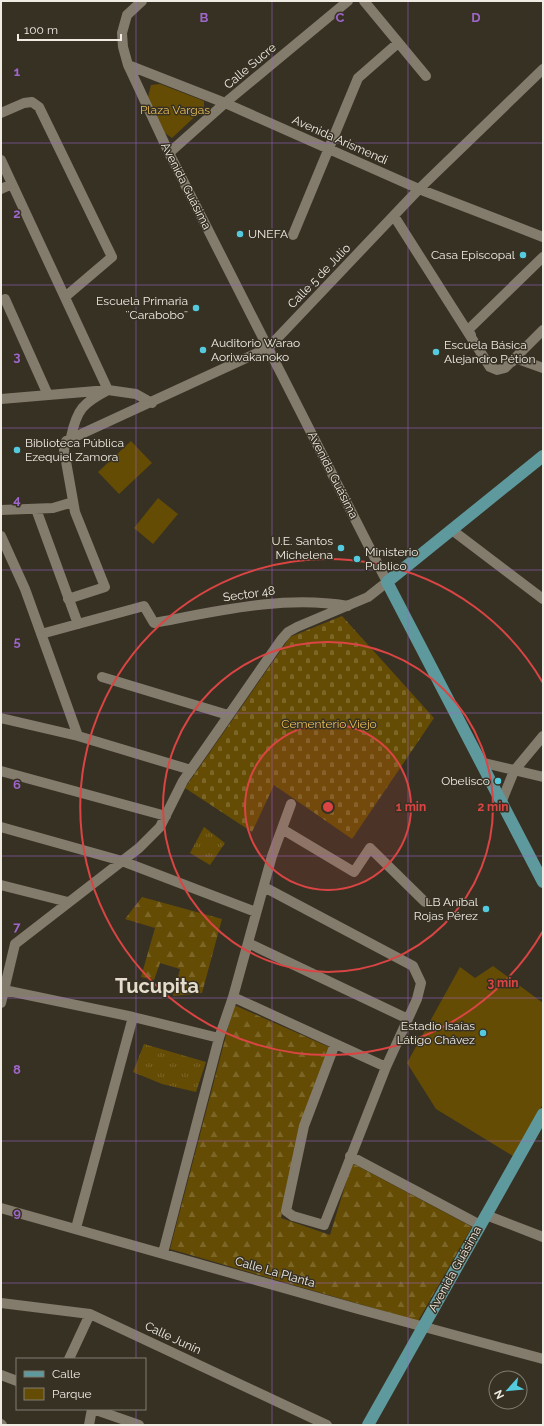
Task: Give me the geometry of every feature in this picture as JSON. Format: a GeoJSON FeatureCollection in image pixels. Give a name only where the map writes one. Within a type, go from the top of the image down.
{"type":"FeatureCollection","features":[{"type":"Feature","properties":{"kind":"main road"},"geometry":{"type":"LineString","coordinates":[[387,582],[543,456]]}},
{"type":"Feature","properties":{"kind":"main road","name":"Avenida Guásima"},"geometry":{"type":"LineString","coordinates":[[387,582],[543,882]]}},
{"type":"Feature","properties":{"kind":"main road","name":"Avenida Guásima"},"geometry":{"type":"LineString","coordinates":[[368,1425],[543,1114]]}},
{"type":"Feature","properties":{"kind":"street","name":"Avenida Guásima"},"geometry":{"type":"LineString","coordinates":[[142,1],[127,15],[122,33],[123,47],[128,65],[169,153],[387,582]]}},
{"type":"Feature","properties":{"kind":"street","name":"Calle Sucre"},"geometry":{"type":"LineString","coordinates":[[169,153],[225,103],[348,1]]}},
{"type":"Feature","properties":{"kind":"street"},"geometry":{"type":"LineString","coordinates":[[364,1],[426,76]]}},
{"type":"Feature","properties":{"kind":"street"},"geometry":{"type":"LineString","coordinates":[[293,235],[358,78],[398,43]]}},
{"type":"Feature","properties":{"kind":"street","name":"Avenida Arismendi"},"geometry":{"type":"LineString","coordinates":[[128,65],[225,103],[419,189],[543,237]]}},
{"type":"Feature","properties":{"kind":"street","name":"Calle 5 de Julio"},"geometry":{"type":"LineString","coordinates":[[71,437],[152,403],[268,348],[419,189],[543,69]]}},
{"type":"Feature","properties":{"kind":"street"},"geometry":{"type":"LineString","coordinates":[[1,113],[24,103],[32,102],[39,107],[112,257],[65,297]]}},
{"type":"Feature","properties":{"kind":"street"},"geometry":{"type":"LineString","coordinates":[[1,160],[108,390]]}},
{"type":"Feature","properties":{"kind":"street"},"geometry":{"type":"LineString","coordinates":[[1,189],[12,184]]}},
{"type":"Feature","properties":{"kind":"street"},"geometry":{"type":"LineString","coordinates":[[394,216],[468,330],[490,367],[497,370],[505,368],[543,330]]}},
{"type":"Feature","properties":{"kind":"street"},"geometry":{"type":"LineString","coordinates":[[468,330],[543,258]]}},
{"type":"Feature","properties":{"kind":"street"},"geometry":{"type":"LineString","coordinates":[[5,299],[48,395]]}},
{"type":"Feature","properties":{"kind":"street"},"geometry":{"type":"LineString","coordinates":[[515,358],[543,368]]}},
{"type":"Feature","properties":{"kind":"street"},"geometry":{"type":"LineString","coordinates":[[68,599],[105,587],[73,502],[64,450],[66,441],[71,437],[74,422],[82,408],[108,390]]}},
{"type":"Feature","properties":{"kind":"street"},"geometry":{"type":"LineString","coordinates":[[1,399],[108,390],[136,394],[152,403]]}},
{"type":"Feature","properties":{"kind":"street"},"geometry":{"type":"LineString","coordinates":[[1,510],[53,508],[73,502]]}},
{"type":"Feature","properties":{"kind":"street"},"geometry":{"type":"LineString","coordinates":[[36,509],[78,624],[41,634]]}},
{"type":"Feature","properties":{"kind":"street"},"geometry":{"type":"LineString","coordinates":[[452,530],[543,599]]}},
{"type":"Feature","properties":{"kind":"street"},"geometry":{"type":"LineString","coordinates":[[1,536],[25,589],[78,736]]}},
{"type":"Feature","properties":{"kind":"street"},"geometry":{"type":"LineString","coordinates":[[1,1003],[4,990],[5,961],[15,944],[151,837],[166,816],[183,781],[228,715],[288,632],[368,597],[387,582]]}},
{"type":"Feature","properties":{"kind":"street","name":"Sector 48"},"geometry":{"type":"LineString","coordinates":[[78,624],[144,606],[154,623],[291,601],[325,602],[348,606]]}},
{"type":"Feature","properties":{"kind":"street"},"geometry":{"type":"LineString","coordinates":[[102,677],[228,715]]}},
{"type":"Feature","properties":{"kind":"street"},"geometry":{"type":"LineString","coordinates":[[1,718],[78,736],[191,770]]}},
{"type":"Feature","properties":{"kind":"street"},"geometry":{"type":"LineString","coordinates":[[501,803],[514,771],[543,736]]}},
{"type":"Feature","properties":{"kind":"street"},"geometry":{"type":"LineString","coordinates":[[480,762],[543,777]]}},
{"type":"Feature","properties":{"kind":"street"},"geometry":{"type":"LineString","coordinates":[[1,771],[166,816]]}},
{"type":"Feature","properties":{"kind":"street"},"geometry":{"type":"LineString","coordinates":[[163,1253],[219,1038],[233,998],[272,856],[291,804]]}},
{"type":"Feature","properties":{"kind":"street"},"geometry":{"type":"LineString","coordinates":[[1,827],[122,861],[256,912]]}},
{"type":"Feature","properties":{"kind":"street"},"geometry":{"type":"LineString","coordinates":[[282,829],[354,872],[370,848],[425,902]]}},
{"type":"Feature","properties":{"kind":"street"},"geometry":{"type":"LineString","coordinates":[[1,885],[68,902]]}},
{"type":"Feature","properties":{"kind":"street"},"geometry":{"type":"LineString","coordinates":[[264,887],[413,966],[421,983],[417,999],[386,1067],[324,1225],[292,1216],[286,1211],[304,1126],[335,1044]]}},
{"type":"Feature","properties":{"kind":"street"},"geometry":{"type":"LineString","coordinates":[[248,943],[408,1019]]}},
{"type":"Feature","properties":{"kind":"street"},"geometry":{"type":"LineString","coordinates":[[4,990],[133,1017],[219,1038]]}},
{"type":"Feature","properties":{"kind":"street"},"geometry":{"type":"LineString","coordinates":[[233,998],[386,1067]]}},
{"type":"Feature","properties":{"kind":"street"},"geometry":{"type":"LineString","coordinates":[[76,1228],[133,1017]]}},
{"type":"Feature","properties":{"kind":"street"},"geometry":{"type":"LineString","coordinates":[[350,1156],[483,1220],[543,1237]]}},
{"type":"Feature","properties":{"kind":"street","name":"Calle La Planta"},"geometry":{"type":"LineString","coordinates":[[1,1208],[543,1359]]}},
{"type":"Feature","properties":{"kind":"street","name":"Calle Junín"},"geometry":{"type":"LineString","coordinates":[[1,1303],[90,1314],[327,1425]]}},
{"type":"Feature","properties":{"kind":"street"},"geometry":{"type":"LineString","coordinates":[[69,1358],[90,1314]]}},
{"type":"Feature","properties":{"kind":"street"},"geometry":{"type":"LineString","coordinates":[[1,1375],[16,1381]]}},
{"type":"Feature","properties":{"kind":"street"},"geometry":{"type":"LineString","coordinates":[[89,1425],[93,1410]]}},
{"type":"Feature","properties":{"kind":"street"},"geometry":{"type":"LineString","coordinates":[[96,1410],[139,1425]]}},
{"type":"Feature","properties":{"kind":"green space","name":"Plaza Vargas"},"geometry":{"type":"Polygon","coordinates":[[[160,84],[204,101],[204,108],[172,138],[165,133],[148,97],[151,85],[160,84]]]}},
{"type":"Feature","properties":{"kind":"green space"},"geometry":{"type":"Polygon","coordinates":[[[131,441],[152,463],[119,494],[98,472],[131,441]]]}},
{"type":"Feature","properties":{"kind":"green space"},"geometry":{"type":"Polygon","coordinates":[[[158,498],[178,514],[153,544],[134,528],[158,498]]]}},
{"type":"Feature","properties":{"kind":"green space","name":"Cementerio Viejo"},"geometry":{"type":"Polygon","coordinates":[[[342,616],[434,718],[352,839],[274,785],[252,832],[185,788],[290,637],[342,616]]]}},
{"type":"Feature","properties":{"kind":"green space"},"geometry":{"type":"Polygon","coordinates":[[[204,827],[225,843],[210,865],[190,853],[204,827]]]}},
{"type":"Feature","properties":{"kind":"green space"},"geometry":{"type":"Polygon","coordinates":[[[142,897],[222,919],[202,993],[173,996],[180,969],[160,963],[154,980],[141,977],[155,928],[125,919],[142,897]]]}},
{"type":"Feature","properties":{"kind":"green space","name":"Estadio Isaías Látigo Chávez"},"geometry":{"type":"Polygon","coordinates":[[[493,966],[543,1003],[543,1104],[513,1156],[436,1109],[407,1063],[460,967],[475,978],[493,966]]]}},
{"type":"Feature","properties":{"kind":"green space"},"geometry":{"type":"Polygon","coordinates":[[[234,1005],[329,1047],[301,1124],[281,1218],[330,1235],[352,1163],[472,1227],[418,1321],[170,1249],[234,1005]]]}},
{"type":"Feature","properties":{"kind":"green space"},"geometry":{"type":"Polygon","coordinates":[[[144,1044],[206,1062],[196,1092],[162,1084],[133,1072],[144,1044]]]}},
{"type":"Feature","properties":{"kind":"place","name":"UNEFA"},"geometry":{"type":"Point","coordinates":[240,234]}},
{"type":"Feature","properties":{"kind":"place","name":"Casa Episcopal"},"geometry":{"type":"Point","coordinates":[523,255]}},
{"type":"Feature","properties":{"kind":"place","name":"Escuela Primaria ¨Carabobo¨"},"geometry":{"type":"Point","coordinates":[196,308]}},
{"type":"Feature","properties":{"kind":"place","name":"Auditorio Warao Aoriwakanoko"},"geometry":{"type":"Point","coordinates":[203,350]}},
{"type":"Feature","properties":{"kind":"place","name":"Escuela Básica Alejandro Pétion"},"geometry":{"type":"Point","coordinates":[436,352]}},
{"type":"Feature","properties":{"kind":"place","name":"Biblioteca Pública Ezequiel Zamora"},"geometry":{"type":"Point","coordinates":[17,450]}},
{"type":"Feature","properties":{"kind":"place","name":"U.E. Santos Michelena"},"geometry":{"type":"Point","coordinates":[341,548]}},
{"type":"Feature","properties":{"kind":"place","name":"Ministerio Publico"},"geometry":{"type":"Point","coordinates":[357,559]}},
{"type":"Feature","properties":{"kind":"place","name":"Obelisco"},"geometry":{"type":"Point","coordinates":[498,781]}},
{"type":"Feature","properties":{"kind":"place","name":"LB Aníbal Rojas Pérez"},"geometry":{"type":"Point","coordinates":[486,909]}},
{"type":"Feature","properties":{"kind":"place","name":"Estadio Isaías Látigo Chávez"},"geometry":{"type":"Point","coordinates":[483,1033]}},
{"type":"Feature","properties":{"kind":"district","name":"Tucupita"},"geometry":{"type":"Point","coordinates":[157,986]}}]}
